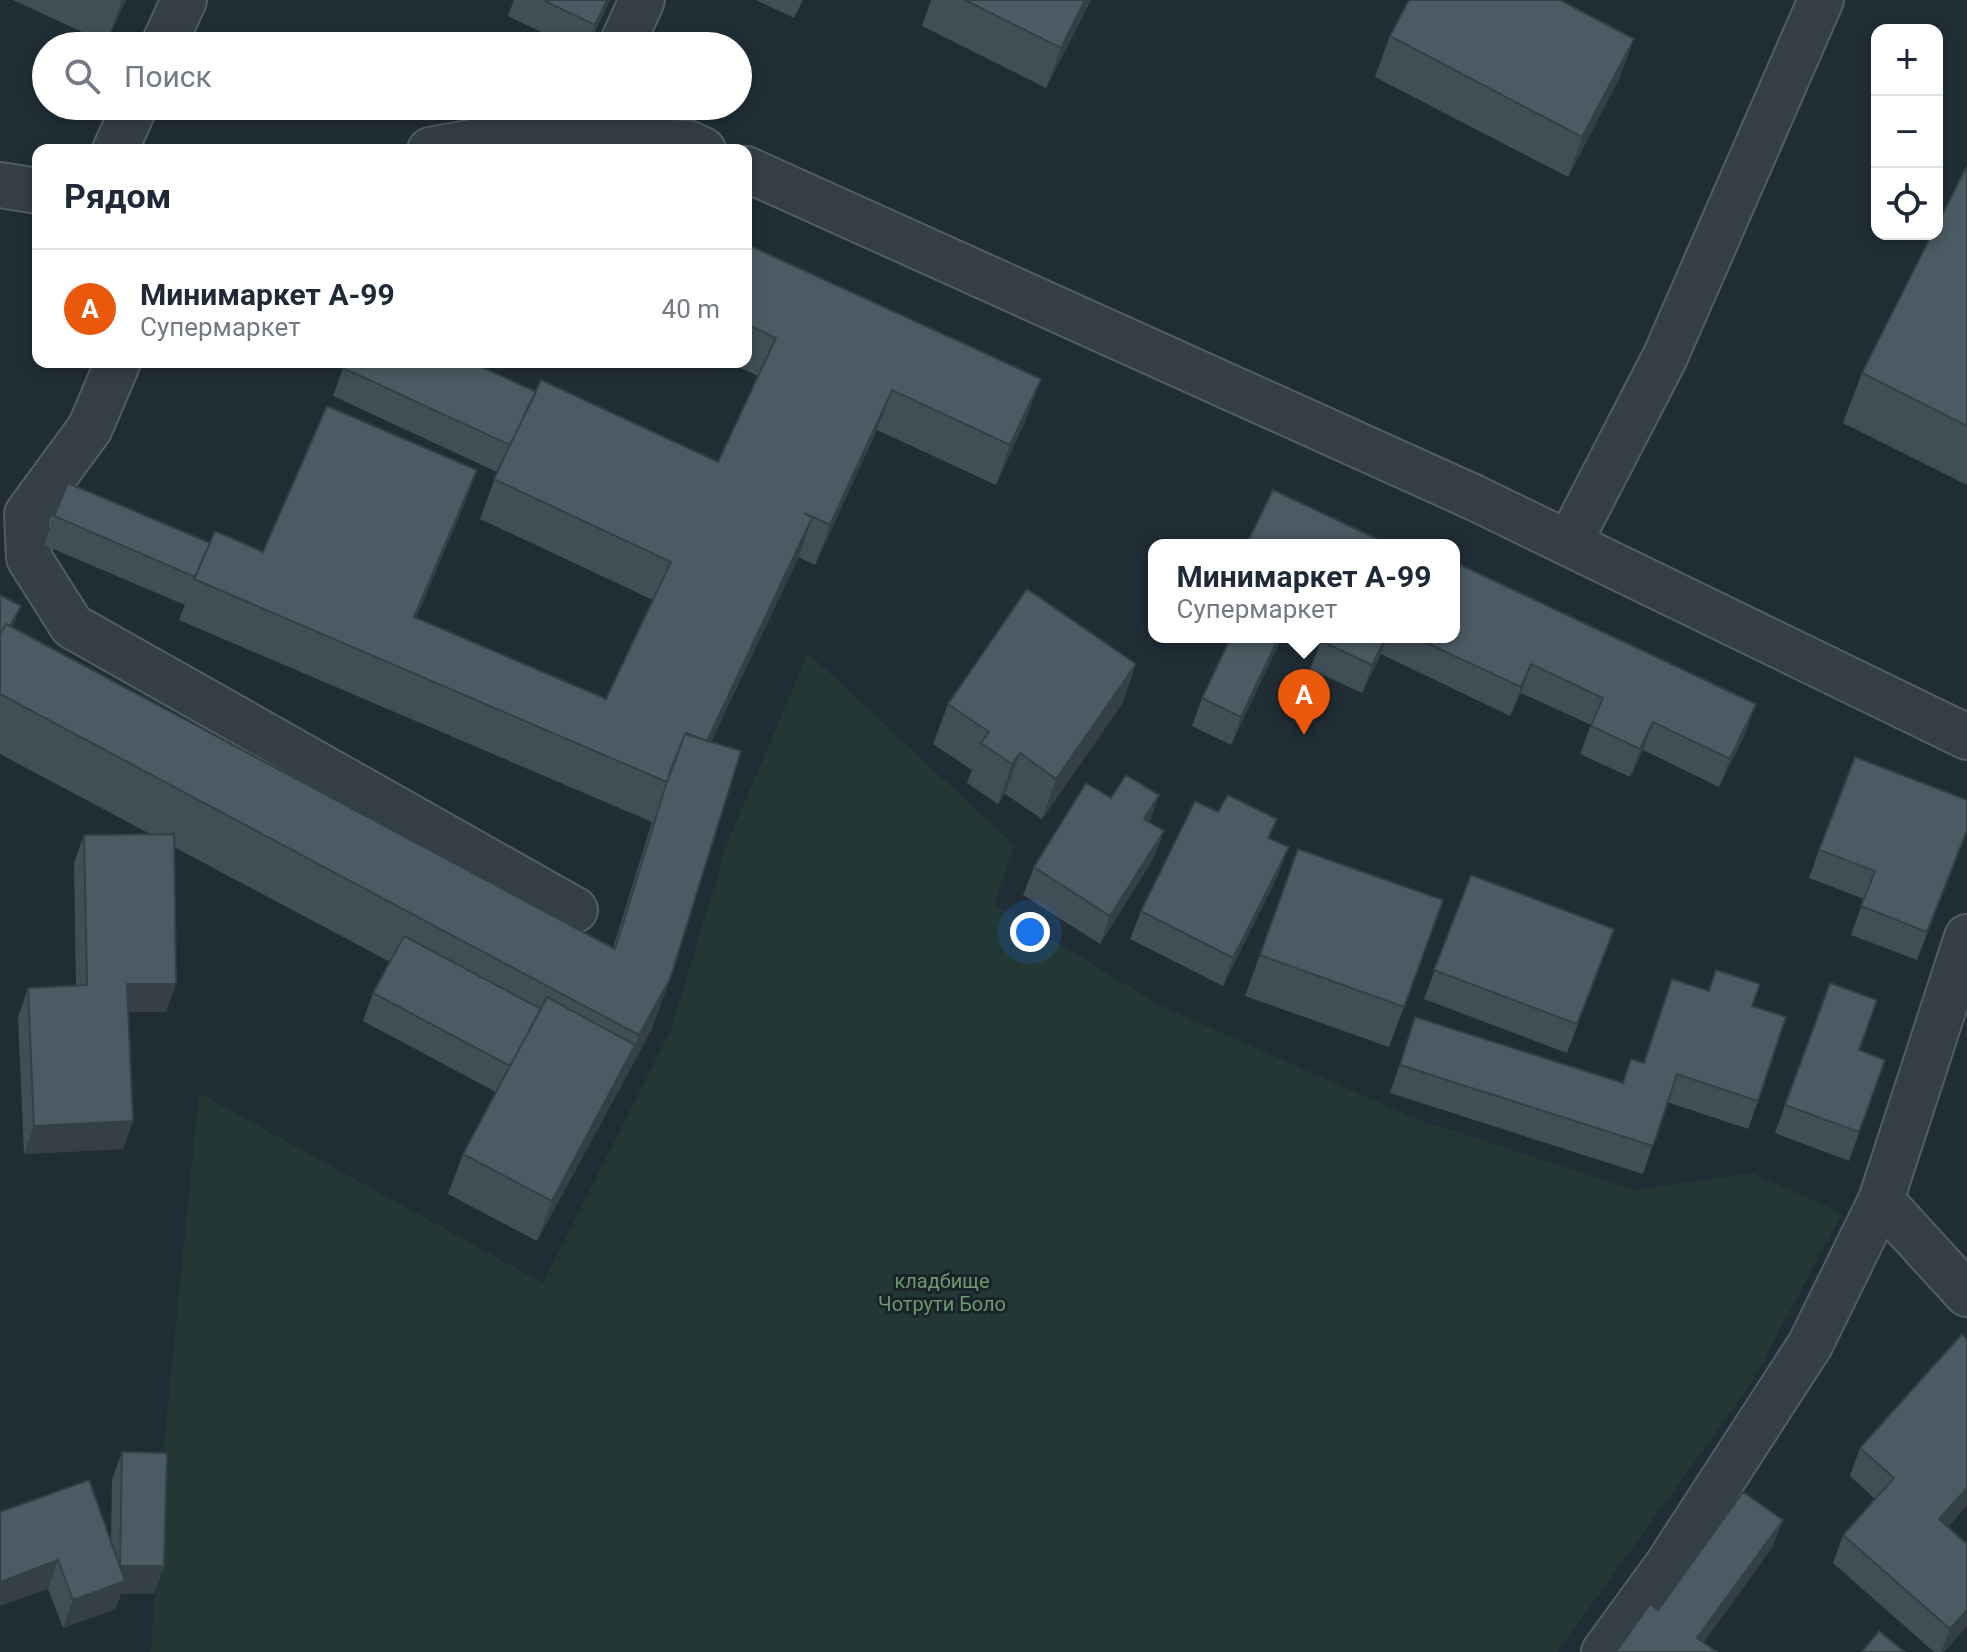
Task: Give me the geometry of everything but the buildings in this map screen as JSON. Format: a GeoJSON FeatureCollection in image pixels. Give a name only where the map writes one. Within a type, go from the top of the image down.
{"type":"FeatureCollection","features":[{"type":"Feature","properties":{"kind":"street"},"geometry":{"type":"LineString","coordinates":[[169,32],[184,0]]}},
{"type":"Feature","properties":{"kind":"street"},"geometry":{"type":"LineString","coordinates":[[627,32],[642,0]]}},
{"type":"Feature","properties":{"kind":"street"},"geometry":{"type":"LineString","coordinates":[[1569,543],[1665,357],[1821,0]]}},
{"type":"Feature","properties":{"kind":"street"},"geometry":{"type":"LineString","coordinates":[[118,144],[129,120]]}},
{"type":"Feature","properties":{"kind":"street"},"geometry":{"type":"LineString","coordinates":[[462,144],[587,122],[690,144]]}},
{"type":"Feature","properties":{"kind":"street"},"geometry":{"type":"LineString","coordinates":[[752,172],[1569,543],[1967,737]]}},
{"type":"Feature","properties":{"kind":"street"},"geometry":{"type":"LineString","coordinates":[[0,185],[32,190]]}},
{"type":"Feature","properties":{"kind":"street"},"geometry":{"type":"LineString","coordinates":[[115,368],[90,428],[27,514],[29,558],[72,626],[575,910]]}},
{"type":"Feature","properties":{"kind":"street"},"geometry":{"type":"LineString","coordinates":[[1604,1652],[1668,1564],[1810,1345],[1881,1200],[1967,937]]}},
{"type":"Feature","properties":{"kind":"street"},"geometry":{"type":"LineString","coordinates":[[1881,1200],[1967,1294]]}},
{"type":"Feature","properties":{"kind":"green space","name":"кладбище Чотрути Боло"},"geometry":{"type":"Polygon","coordinates":[[[808,653],[1014,845],[994,904],[1159,1005],[1414,1118],[1634,1190],[1752,1173],[1842,1213],[1751,1384],[1557,1652],[151,1652],[165,1434],[199,1093],[543,1283],[672,1027],[728,841],[808,653]]]}},
{"type":"Feature","properties":{"kind":"place","name":"Минимаркет А-99"},"geometry":{"type":"Point","coordinates":[1304,735]}}]}
